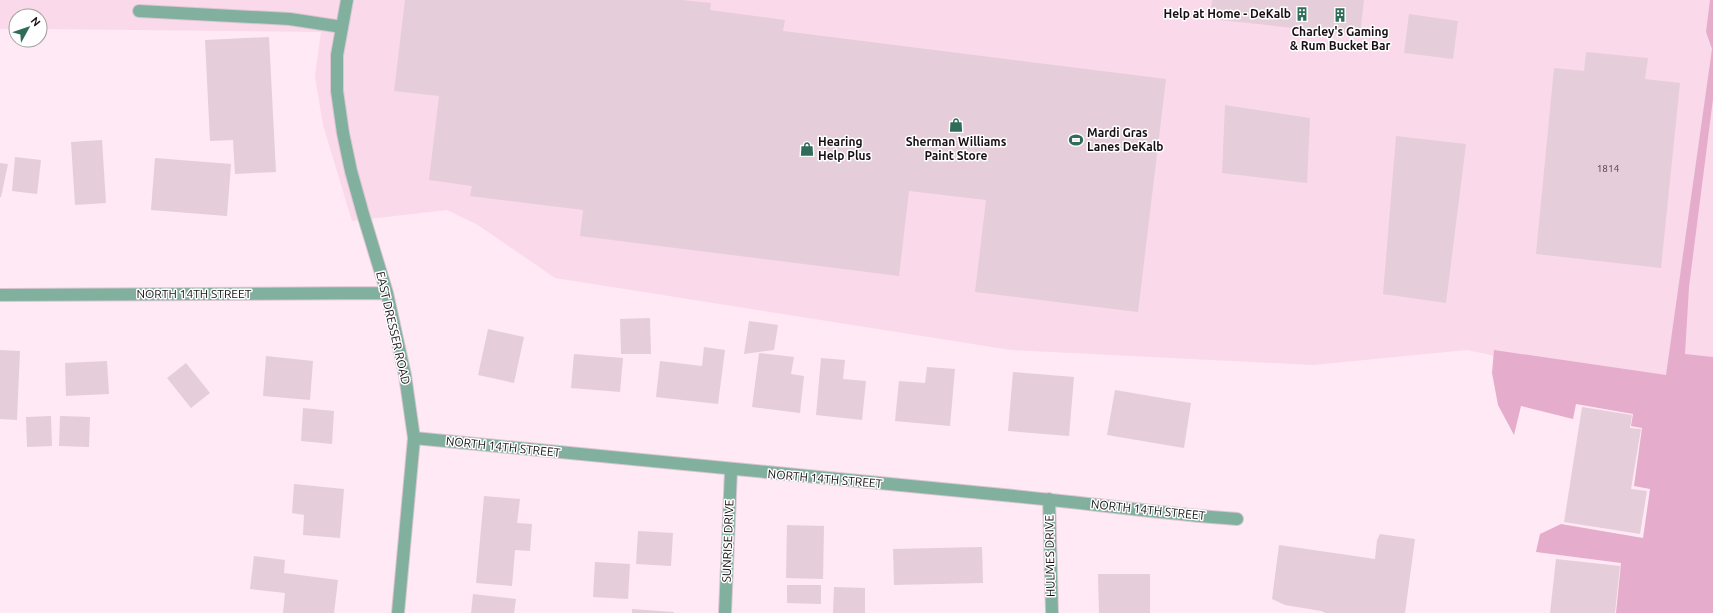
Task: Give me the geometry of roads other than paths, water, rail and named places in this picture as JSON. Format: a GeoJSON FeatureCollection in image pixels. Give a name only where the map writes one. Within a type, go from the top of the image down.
{"type":"FeatureCollection","features":[{"type":"Feature","properties":{"kind":"street","name":"EAST DRESSER ROAD"},"geometry":{"type":"LineString","coordinates":[[347,0],[337,55],[337,91],[343,133],[359,200],[387,293],[405,375],[414,438],[398,613]]}},
{"type":"Feature","properties":{"kind":"street"},"geometry":{"type":"LineString","coordinates":[[138,11],[290,19],[342,27]]}},
{"type":"Feature","properties":{"kind":"street","name":"NORTH 14TH STREET"},"geometry":{"type":"LineString","coordinates":[[0,295],[387,293]]}},
{"type":"Feature","properties":{"kind":"street","name":"NORTH 14TH STREET"},"geometry":{"type":"LineString","coordinates":[[414,438],[731,470],[1049,499],[1189,516],[1237,519]]}},
{"type":"Feature","properties":{"kind":"street","name":"SUNRISE DRIVE"},"geometry":{"type":"LineString","coordinates":[[725,613],[731,470]]}},
{"type":"Feature","properties":{"kind":"street","name":"HULMES DRIVE"},"geometry":{"type":"LineString","coordinates":[[1049,499],[1052,613]]}},
{"type":"Feature","properties":{"kind":"place","name":"Help at Home - DeKalb"},"geometry":{"type":"Point","coordinates":[1302,14]}},
{"type":"Feature","properties":{"kind":"place","name":"Charley's Gaming & Rum Bucket Bar"},"geometry":{"type":"Point","coordinates":[1340,15]}},
{"type":"Feature","properties":{"kind":"place","name":"Sherman Williams Paint Store"},"geometry":{"type":"Point","coordinates":[956,125]}},
{"type":"Feature","properties":{"kind":"place","name":"Mardi Gras Lanes DeKalb"},"geometry":{"type":"Point","coordinates":[1076,140]}},
{"type":"Feature","properties":{"kind":"place","name":"Hearing Help Plus"},"geometry":{"type":"Point","coordinates":[807,149]}}]}
